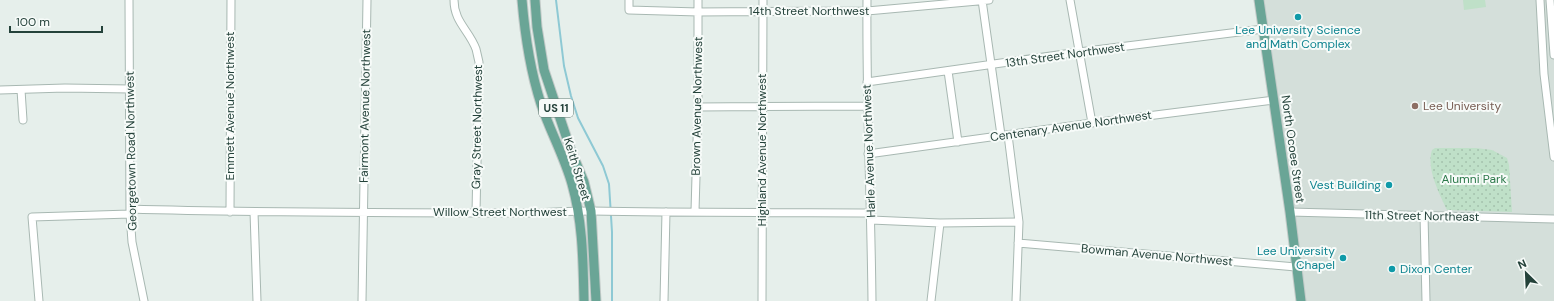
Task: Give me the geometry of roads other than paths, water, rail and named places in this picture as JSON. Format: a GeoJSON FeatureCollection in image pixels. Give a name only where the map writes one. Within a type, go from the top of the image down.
{"type":"FeatureCollection","features":[{"type":"Feature","properties":{"kind":"main road","name":"Keith Street"},"geometry":{"type":"LineString","coordinates":[[522,0],[532,73],[542,106],[558,144],[572,184],[578,212],[582,233],[584,301]]}},
{"type":"Feature","properties":{"kind":"main road","name":"Keith Street"},"geometry":{"type":"LineString","coordinates":[[535,0],[537,27],[544,70],[568,141],[584,182],[591,211],[596,301]]}},
{"type":"Feature","properties":{"kind":"main road","name":"North Ocoee Street"},"geometry":{"type":"LineString","coordinates":[[1259,0],[1290,212],[1300,301]]}},
{"type":"Feature","properties":{"kind":"street","name":"Georgetown Road Northwest"},"geometry":{"type":"LineString","coordinates":[[129,0],[130,212],[132,242],[144,301]]}},
{"type":"Feature","properties":{"kind":"street","name":"Emmett Avenue Northwest"},"geometry":{"type":"LineString","coordinates":[[230,0],[230,212]]}},
{"type":"Feature","properties":{"kind":"street","name":"Fairmont Avenue Northwest"},"geometry":{"type":"LineString","coordinates":[[362,301],[367,0]]}},
{"type":"Feature","properties":{"kind":"street","name":"Gray Street Northwest"},"geometry":{"type":"LineString","coordinates":[[454,0],[454,9],[458,19],[476,48],[479,62],[476,213]]}},
{"type":"Feature","properties":{"kind":"street","name":"14th Street Northwest"},"geometry":{"type":"LineString","coordinates":[[629,0],[629,10],[698,12],[867,11],[985,0]]}},
{"type":"Feature","properties":{"kind":"street","name":"Brown Avenue Northwest"},"geometry":{"type":"LineString","coordinates":[[695,211],[698,107],[698,0]]}},
{"type":"Feature","properties":{"kind":"street","name":"Highland Avenue Northwest"},"geometry":{"type":"LineString","coordinates":[[762,301],[761,212],[763,0]]}},
{"type":"Feature","properties":{"kind":"street","name":"Harle Avenue Northwest"},"geometry":{"type":"LineString","coordinates":[[867,0],[867,106],[872,301]]}},
{"type":"Feature","properties":{"kind":"street"},"geometry":{"type":"LineString","coordinates":[[985,0],[991,65],[1018,222],[1016,301]]}},
{"type":"Feature","properties":{"kind":"street"},"geometry":{"type":"LineString","coordinates":[[1070,0],[1092,123]]}},
{"type":"Feature","properties":{"kind":"street"},"geometry":{"type":"LineString","coordinates":[[1540,0],[1544,74],[1554,157]]}},
{"type":"Feature","properties":{"kind":"street"},"geometry":{"type":"LineString","coordinates":[[1550,0],[1553,25],[1554,56]]}},
{"type":"Feature","properties":{"kind":"street"},"geometry":{"type":"LineString","coordinates":[[525,28],[537,27]]}},
{"type":"Feature","properties":{"kind":"street","name":"13th Street Northwest"},"geometry":{"type":"LineString","coordinates":[[867,82],[1079,52],[1263,29]]}},
{"type":"Feature","properties":{"kind":"street"},"geometry":{"type":"LineString","coordinates":[[948,71],[958,142]]}},
{"type":"Feature","properties":{"kind":"street"},"geometry":{"type":"LineString","coordinates":[[0,90],[65,88],[130,89]]}},
{"type":"Feature","properties":{"kind":"street"},"geometry":{"type":"LineString","coordinates":[[21,90],[23,120]]}},
{"type":"Feature","properties":{"kind":"street","name":"Centenary Avenue Northwest"},"geometry":{"type":"LineString","coordinates":[[868,154],[1274,100]]}},
{"type":"Feature","properties":{"kind":"street"},"geometry":{"type":"LineString","coordinates":[[698,107],[867,106]]}},
{"type":"Feature","properties":{"kind":"street","name":"Willow Street Northwest"},"geometry":{"type":"LineString","coordinates":[[39,301],[32,217],[130,212],[476,213],[591,211],[614,213],[695,211],[871,216],[940,223],[1018,222]]}},
{"type":"Feature","properties":{"kind":"street"},"geometry":{"type":"LineString","coordinates":[[254,212],[257,301]]}},
{"type":"Feature","properties":{"kind":"street"},"geometry":{"type":"LineString","coordinates":[[664,301],[666,212]]}},
{"type":"Feature","properties":{"kind":"street","name":"11th Street Northeast"},"geometry":{"type":"LineString","coordinates":[[1290,212],[1554,219]]}},
{"type":"Feature","properties":{"kind":"street"},"geometry":{"type":"LineString","coordinates":[[1424,216],[1426,301]]}},
{"type":"Feature","properties":{"kind":"street"},"geometry":{"type":"LineString","coordinates":[[931,301],[940,223]]}},
{"type":"Feature","properties":{"kind":"street","name":"Bowman Avenue Northwest"},"geometry":{"type":"LineString","coordinates":[[1018,243],[1296,267]]}},
{"type":"Feature","properties":{"kind":"waterway"},"geometry":{"type":"LineString","coordinates":[[556,0],[564,66],[571,96],[578,118],[603,166],[609,184],[612,232],[612,301]]}},
{"type":"Feature","properties":{"kind":"place","name":"Lee University Science and Math Complex"},"geometry":{"type":"Point","coordinates":[1298,17]}},
{"type":"Feature","properties":{"kind":"place","name":"Lee University"},"geometry":{"type":"Point","coordinates":[1415,106]}},
{"type":"Feature","properties":{"kind":"place","name":"Vest Building"},"geometry":{"type":"Point","coordinates":[1389,185]}},
{"type":"Feature","properties":{"kind":"place","name":"Lee University Chapel"},"geometry":{"type":"Point","coordinates":[1343,258]}},
{"type":"Feature","properties":{"kind":"place","name":"Dixon Center"},"geometry":{"type":"Point","coordinates":[1392,269]}},
{"type":"Feature","properties":{"kind":"park label","name":"Alumni Park"},"geometry":{"type":"Point","coordinates":[1474,179]}}]}
